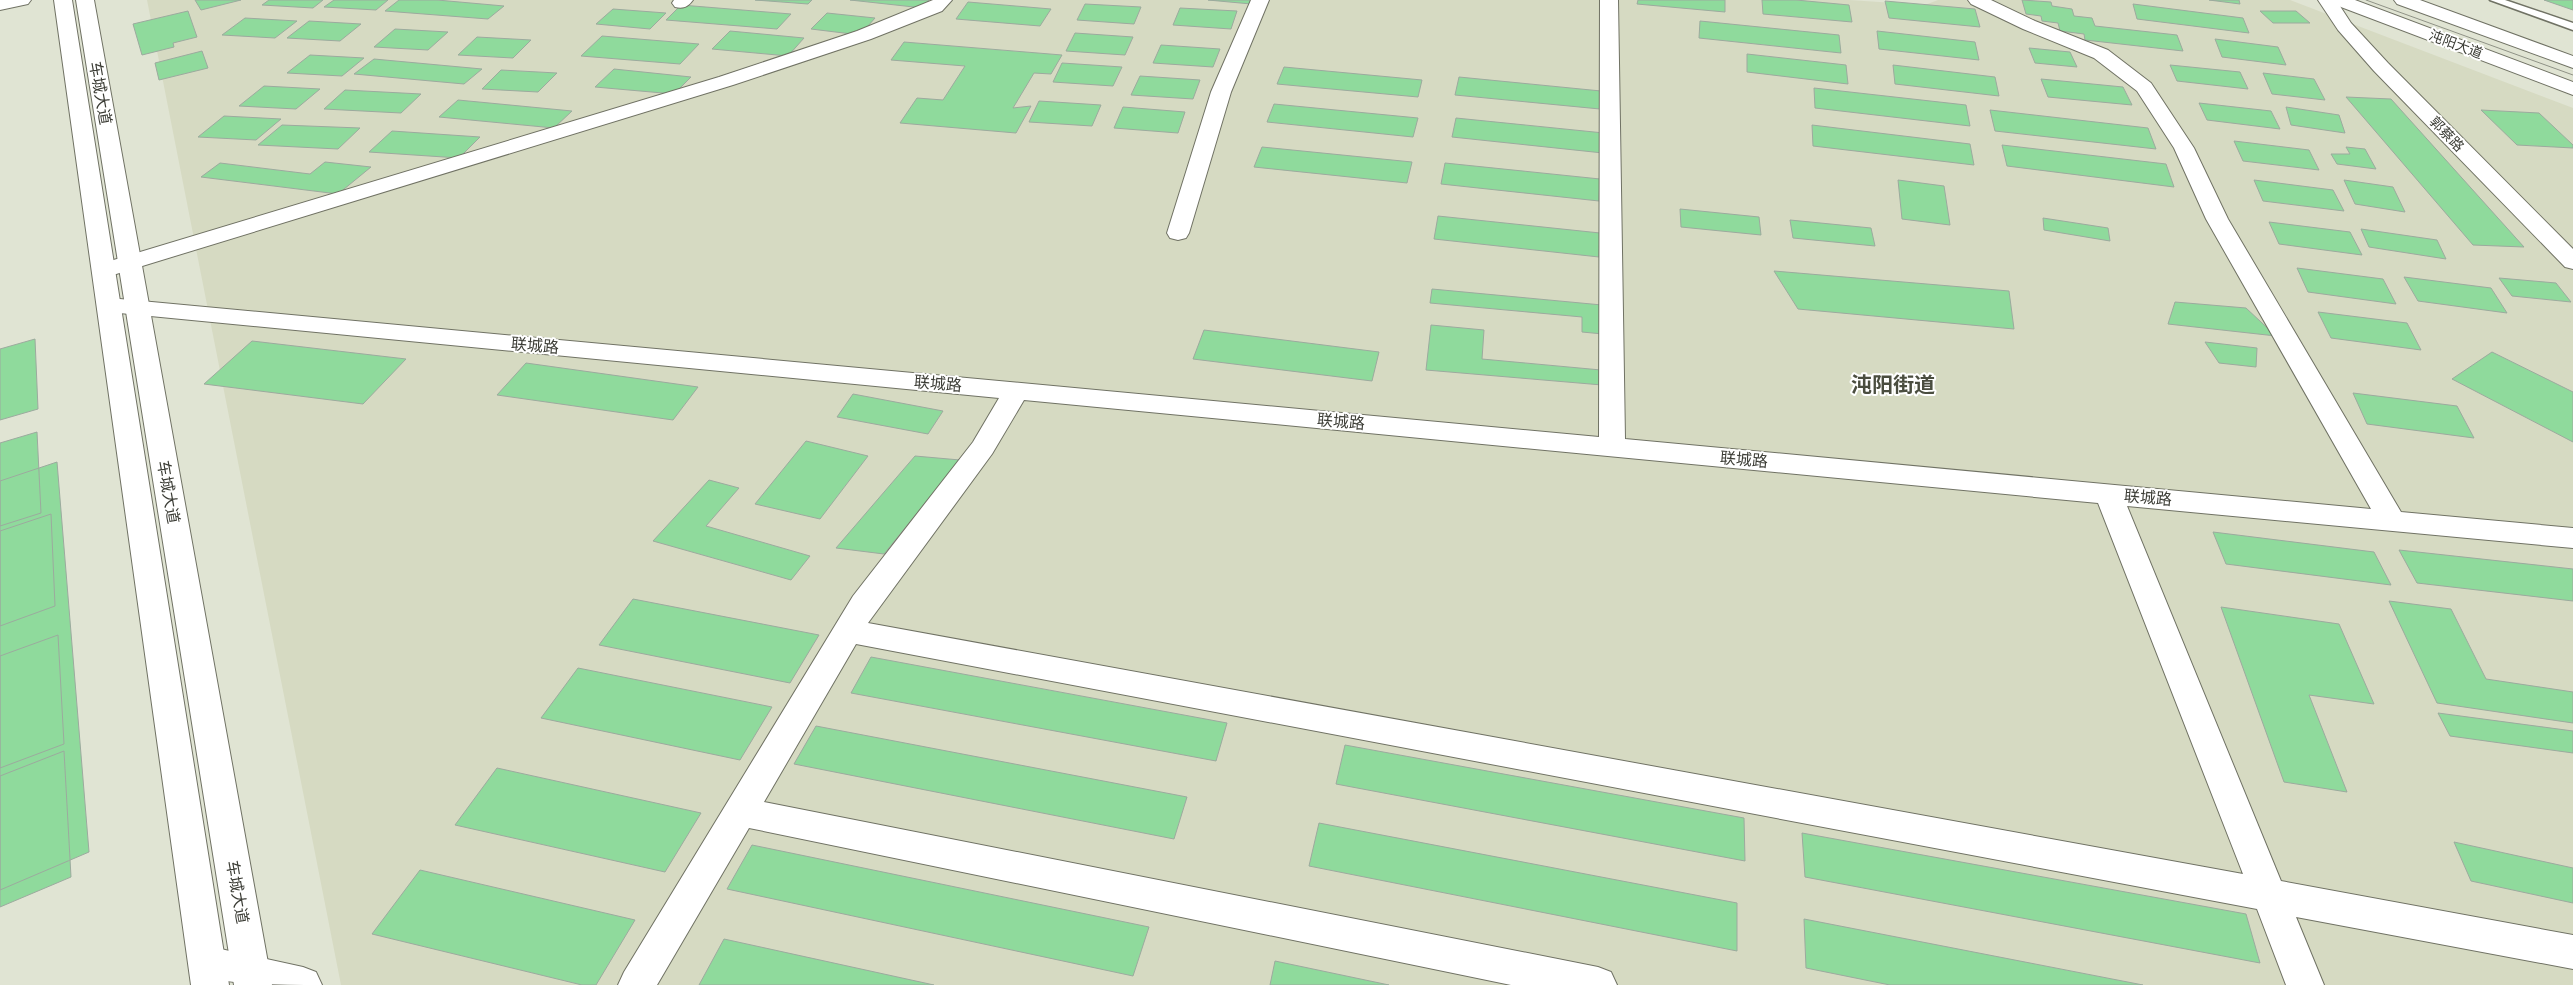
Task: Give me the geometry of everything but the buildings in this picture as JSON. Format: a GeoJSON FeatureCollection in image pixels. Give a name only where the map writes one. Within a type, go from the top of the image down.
{"type":"FeatureCollection","features":[{"type":"Feature","properties":{"kind":"street"},"geometry":{"type":"LineString","coordinates":[[0,5],[22,0]]}},
{"type":"Feature","properties":{"kind":"street","name":"车城大道"},"geometry":{"type":"LineString","coordinates":[[63,0],[105,270],[209,974]]}},
{"type":"Feature","properties":{"kind":"street","name":"车城大道"},"geometry":{"type":"LineString","coordinates":[[85,0],[252,979]]}},
{"type":"Feature","properties":{"kind":"street"},"geometry":{"type":"LineString","coordinates":[[105,270],[726,81],[864,35],[936,7],[943,0]]}},
{"type":"Feature","properties":{"kind":"street"},"geometry":{"type":"LineString","coordinates":[[1178,233],[1221,92],[1260,0]]}},
{"type":"Feature","properties":{"kind":"street"},"geometry":{"type":"LineString","coordinates":[[1609,0],[1612,447]]}},
{"type":"Feature","properties":{"kind":"street"},"geometry":{"type":"LineString","coordinates":[[1977,0],[2029,26],[2102,54],[2144,87],[2184,148],[2218,220],[2392,521]]}},
{"type":"Feature","properties":{"kind":"street","name":"郭蔡路"},"geometry":{"type":"LineString","coordinates":[[2327,0],[2344,26],[2381,67],[2573,262]]}},
{"type":"Feature","properties":{"kind":"street","name":"沌阳大道"},"geometry":{"type":"LineString","coordinates":[[2339,0],[2573,89]]}},
{"type":"Feature","properties":{"kind":"street","name":"沌阳大道"},"geometry":{"type":"LineString","coordinates":[[2402,0],[2573,62]]}},
{"type":"Feature","properties":{"kind":"street","name":"联城路"},"geometry":{"type":"LineString","coordinates":[[109,305],[2573,538]]}},
{"type":"Feature","properties":{"kind":"street"},"geometry":{"type":"LineString","coordinates":[[637,985],[864,604],[983,448],[1016,390]]}},
{"type":"Feature","properties":{"kind":"street"},"geometry":{"type":"LineString","coordinates":[[2108,494],[2305,985]]}},
{"type":"Feature","properties":{"kind":"street"},"geometry":{"type":"LineString","coordinates":[[848,631],[2573,952]]}},
{"type":"Feature","properties":{"kind":"street"},"geometry":{"type":"LineString","coordinates":[[740,812],[1598,985]]}},
{"type":"Feature","properties":{"kind":"street"},"geometry":{"type":"LineString","coordinates":[[209,974],[304,985]]}},
{"type":"Feature","properties":{"kind":"lane"},"geometry":{"type":"LineString","coordinates":[[2495,0],[2573,27]]}},
{"type":"Feature","properties":{"kind":"shaded area"},"geometry":{"type":"Polygon","coordinates":[[[147,0],[1849,0],[1925,5],[1938,0],[2290,0],[2573,108],[2573,985],[341,985],[147,0]]]}},
{"type":"Feature","properties":{"kind":"tram line"},"geometry":{"type":"LineString","coordinates":[[2366,0],[2573,75]]}},
{"type":"Feature","properties":{"kind":"district","name":"沌阳街道"},"geometry":{"type":"Point","coordinates":[1893,385]}}]}
